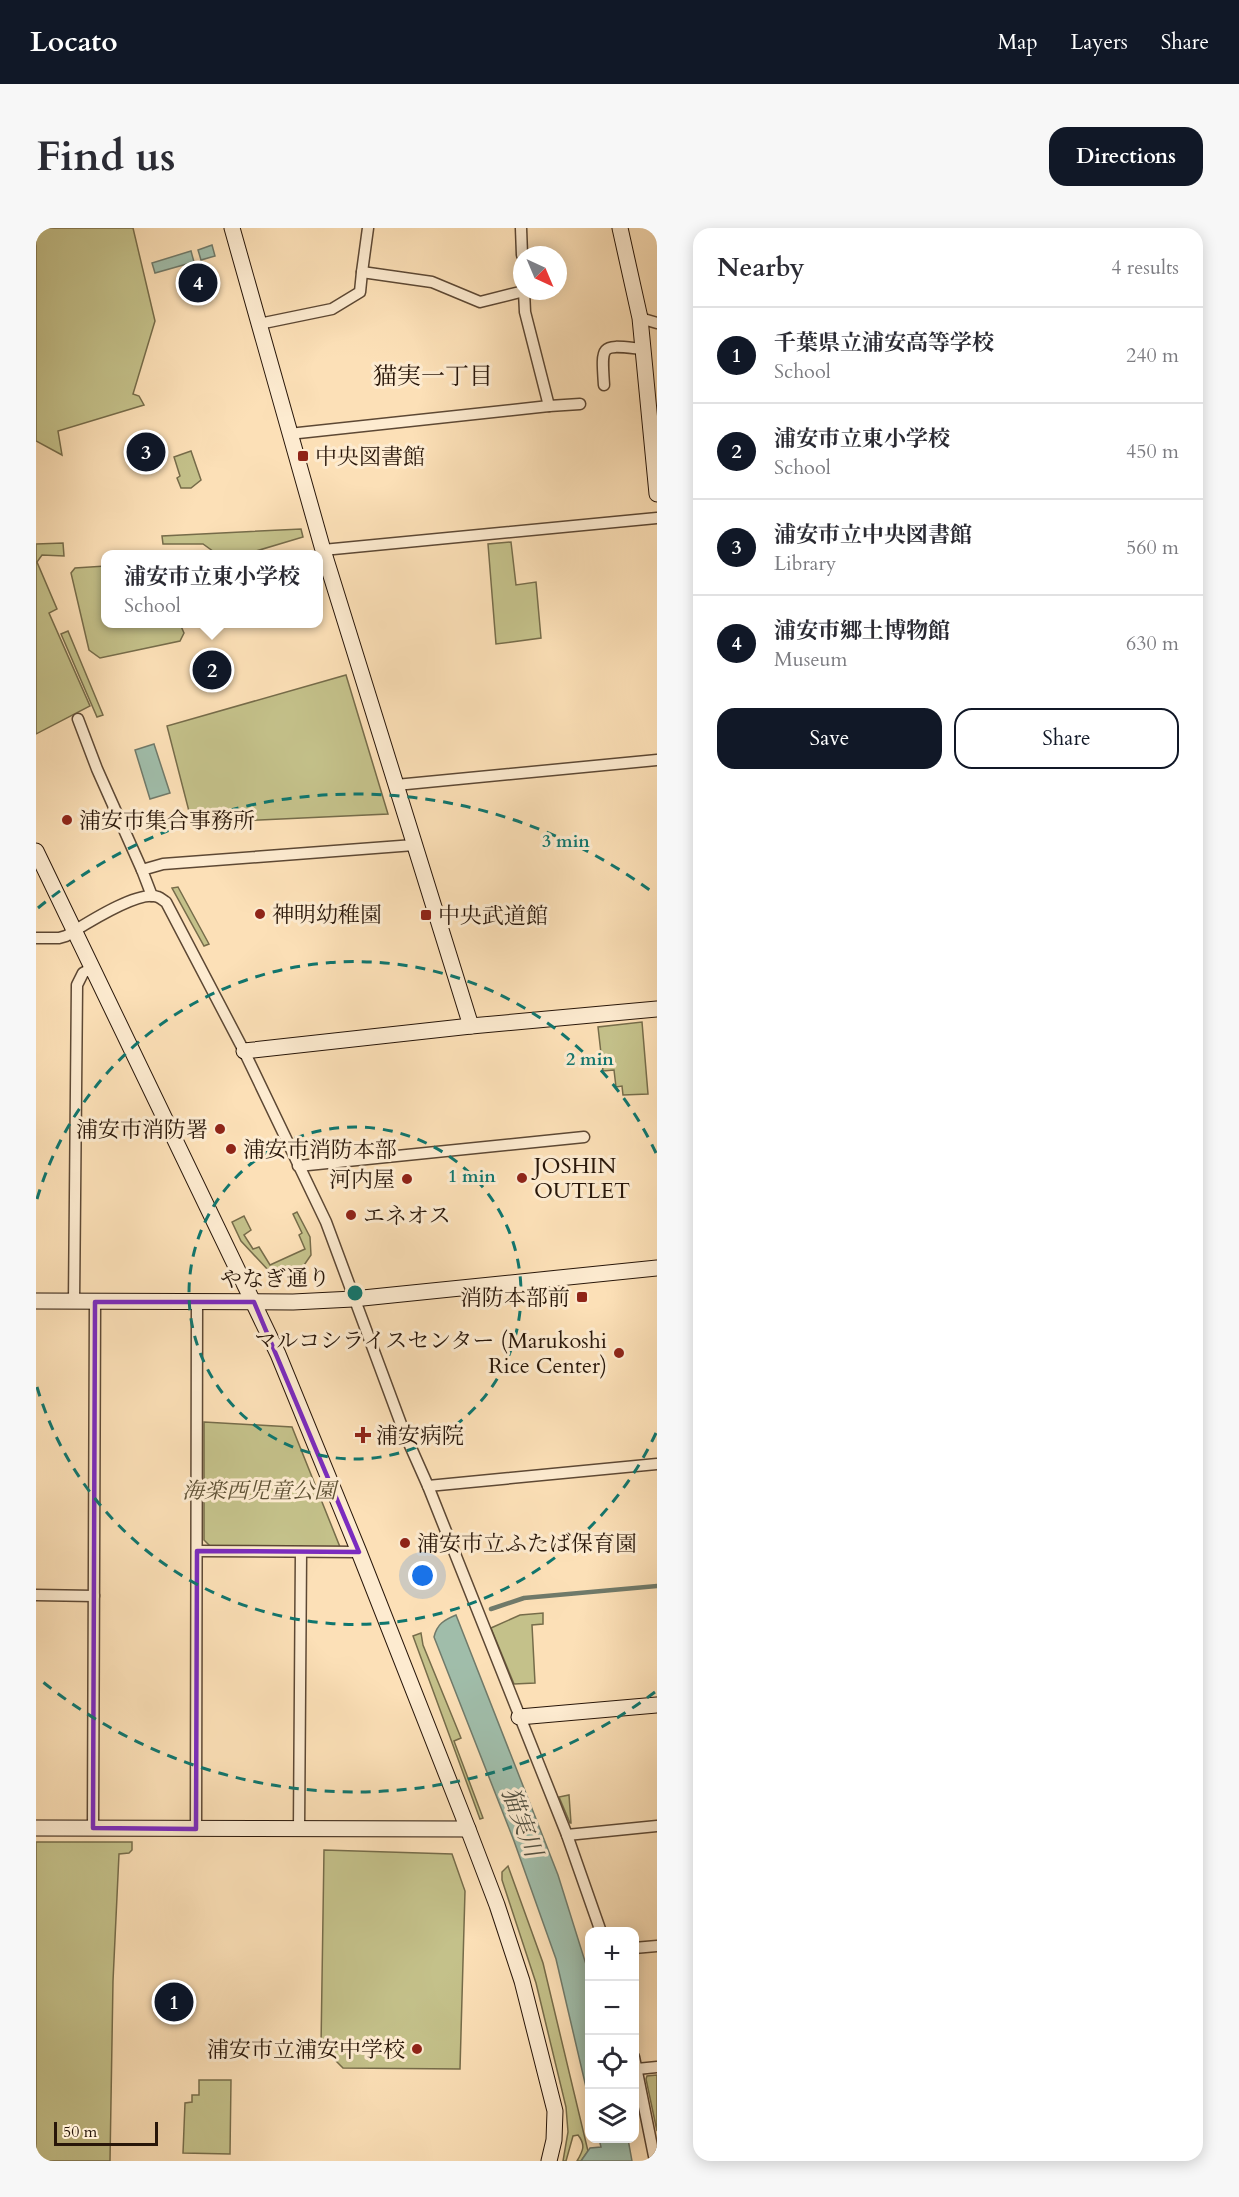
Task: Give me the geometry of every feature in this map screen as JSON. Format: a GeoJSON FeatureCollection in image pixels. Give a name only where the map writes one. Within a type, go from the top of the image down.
{"type":"FeatureCollection","features":[{"type":"Feature","properties":{"kind":"street"},"geometry":{"type":"LineString","coordinates":[[232,228],[323,550],[471,1026]]}},
{"type":"Feature","properties":{"kind":"street"},"geometry":{"type":"LineString","coordinates":[[259,324],[332,309],[360,292],[368,228]]}},
{"type":"Feature","properties":{"kind":"street"},"geometry":{"type":"LineString","coordinates":[[521,228],[522,246]]}},
{"type":"Feature","properties":{"kind":"street"},"geometry":{"type":"LineString","coordinates":[[620,228],[640,318],[657,494]]}},
{"type":"Feature","properties":{"kind":"street"},"geometry":{"type":"LineString","coordinates":[[362,272],[432,282],[480,302],[513,294]]}},
{"type":"Feature","properties":{"kind":"street"},"geometry":{"type":"LineString","coordinates":[[524,300],[525,312],[549,406]]}},
{"type":"Feature","properties":{"kind":"street"},"geometry":{"type":"LineString","coordinates":[[640,318],[657,323]]}},
{"type":"Feature","properties":{"kind":"street"},"geometry":{"type":"LineString","coordinates":[[604,385],[602,356],[609,347],[643,349]]}},
{"type":"Feature","properties":{"kind":"street"},"geometry":{"type":"LineString","coordinates":[[591,374],[603,372]]}},
{"type":"Feature","properties":{"kind":"street"},"geometry":{"type":"LineString","coordinates":[[289,434],[580,404]]}},
{"type":"Feature","properties":{"kind":"street"},"geometry":{"type":"LineString","coordinates":[[323,550],[657,518]]}},
{"type":"Feature","properties":{"kind":"street"},"geometry":{"type":"LineString","coordinates":[[78,719],[97,770],[152,896]]}},
{"type":"Feature","properties":{"kind":"street"},"geometry":{"type":"LineString","coordinates":[[396,785],[657,760]]}},
{"type":"Feature","properties":{"kind":"street"},"geometry":{"type":"LineString","coordinates":[[142,870],[163,864],[414,845]]}},
{"type":"Feature","properties":{"kind":"street"},"geometry":{"type":"LineString","coordinates":[[36,851],[278,1354],[468,1829],[497,1905],[522,1981],[555,2111],[554,2140],[549,2161]]}},
{"type":"Feature","properties":{"kind":"street"},"geometry":{"type":"LineString","coordinates":[[36,938],[59,938],[131,901],[158,896],[166,902],[244,1052],[326,1222],[404,1432],[428,1486],[567,1835],[599,1927]]}},
{"type":"Feature","properties":{"kind":"street"},"geometry":{"type":"LineString","coordinates":[[74,1302],[77,985],[83,973],[92,968]]}},
{"type":"Feature","properties":{"kind":"street"},"geometry":{"type":"LineString","coordinates":[[244,1052],[471,1026],[657,1010]]}},
{"type":"Feature","properties":{"kind":"street"},"geometry":{"type":"LineString","coordinates":[[298,1166],[584,1137]]}},
{"type":"Feature","properties":{"kind":"street","name":"やなぎ通り"},"geometry":{"type":"LineString","coordinates":[[36,1301],[293,1302],[353,1299],[657,1268]]}},
{"type":"Feature","properties":{"kind":"street"},"geometry":{"type":"LineString","coordinates":[[93,1828],[95,1302]]}},
{"type":"Feature","properties":{"kind":"street"},"geometry":{"type":"LineString","coordinates":[[196,1829],[197,1302]]}},
{"type":"Feature","properties":{"kind":"street"},"geometry":{"type":"LineString","coordinates":[[428,1486],[657,1464]]}},
{"type":"Feature","properties":{"kind":"street"},"geometry":{"type":"LineString","coordinates":[[197,1551],[359,1552]]}},
{"type":"Feature","properties":{"kind":"street"},"geometry":{"type":"LineString","coordinates":[[299,1829],[301,1552]]}},
{"type":"Feature","properties":{"kind":"street"},"geometry":{"type":"LineString","coordinates":[[36,1595],[94,1596]]}},
{"type":"Feature","properties":{"kind":"street"},"geometry":{"type":"LineString","coordinates":[[519,1718],[657,1705]]}},
{"type":"Feature","properties":{"kind":"street"},"geometry":{"type":"LineString","coordinates":[[567,1835],[657,1826]]}},
{"type":"Feature","properties":{"kind":"street"},"geometry":{"type":"LineString","coordinates":[[36,1828],[468,1829]]}},
{"type":"Feature","properties":{"kind":"street"},"geometry":{"type":"LineString","coordinates":[[639,1948],[657,1946]]}},
{"type":"Feature","properties":{"kind":"street"},"geometry":{"type":"LineString","coordinates":[[639,2069],[657,2067]]}},
{"type":"Feature","properties":{"kind":"street"},"geometry":{"type":"LineString","coordinates":[[639,2079],[655,2161]]}},
{"type":"Feature","properties":{"kind":"highlighted area"},"geometry":{"type":"Polygon","coordinates":[[[95,1302],[254,1302],[359,1552],[197,1551],[196,1829],[93,1828],[95,1302]]]}},
{"type":"Feature","properties":{"kind":"green space"},"geometry":{"type":"Polygon","coordinates":[[[36,228],[133,228],[155,321],[133,394],[139,396],[144,405],[58,431],[62,455],[36,441],[36,228]]]}},
{"type":"Feature","properties":{"kind":"green space"},"geometry":{"type":"Polygon","coordinates":[[[191,451],[201,480],[191,488],[181,488],[174,457],[191,451]]]}},
{"type":"Feature","properties":{"kind":"green space"},"geometry":{"type":"Polygon","coordinates":[[[301,529],[303,537],[259,550],[211,550],[203,544],[163,544],[162,536],[301,529]]]}},
{"type":"Feature","properties":{"kind":"green space"},"geometry":{"type":"Polygon","coordinates":[[[511,542],[516,585],[536,582],[541,638],[496,644],[488,544],[511,542]]]}},
{"type":"Feature","properties":{"kind":"green space"},"geometry":{"type":"Polygon","coordinates":[[[63,543],[64,556],[42,555],[37,562],[57,609],[49,613],[90,706],[36,734],[36,544],[63,543]]]}},
{"type":"Feature","properties":{"kind":"green space"},"geometry":{"type":"Polygon","coordinates":[[[101,566],[101,628],[182,628],[184,633],[180,641],[100,658],[89,650],[71,573],[75,568],[101,566]]]}},
{"type":"Feature","properties":{"kind":"green space"},"geometry":{"type":"Polygon","coordinates":[[[68,631],[103,715],[97,717],[61,634],[68,631]]]}},
{"type":"Feature","properties":{"kind":"green space"},"geometry":{"type":"Polygon","coordinates":[[[346,675],[388,814],[192,823],[167,726],[346,675]]]}},
{"type":"Feature","properties":{"kind":"green space"},"geometry":{"type":"Polygon","coordinates":[[[178,887],[209,944],[204,946],[172,888],[178,887]]]}},
{"type":"Feature","properties":{"kind":"green space"},"geometry":{"type":"Polygon","coordinates":[[[642,1022],[648,1094],[623,1095],[622,1086],[616,1087],[614,1070],[603,1071],[598,1027],[642,1022]]]}},
{"type":"Feature","properties":{"kind":"green space"},"geometry":{"type":"Polygon","coordinates":[[[297,1212],[310,1237],[311,1255],[300,1271],[269,1271],[241,1241],[232,1222],[244,1216],[251,1230],[244,1235],[253,1249],[259,1247],[270,1265],[305,1249],[299,1235],[302,1233],[293,1214],[297,1212]]]}},
{"type":"Feature","properties":{"kind":"green space","name":"海楽西児童公園"},"geometry":{"type":"Polygon","coordinates":[[[204,1422],[292,1427],[340,1547],[210,1546],[204,1540],[204,1422]]]}},
{"type":"Feature","properties":{"kind":"green space"},"geometry":{"type":"Polygon","coordinates":[[[543,1613],[543,1624],[532,1625],[535,1683],[514,1684],[491,1628],[520,1615],[543,1613]]]}},
{"type":"Feature","properties":{"kind":"green space"},"geometry":{"type":"Polygon","coordinates":[[[421,1633],[423,1645],[461,1738],[454,1741],[483,1818],[480,1819],[413,1636],[421,1633]]]}},
{"type":"Feature","properties":{"kind":"green space"},"geometry":{"type":"Polygon","coordinates":[[[569,1795],[571,1823],[559,1797],[569,1795]]]}},
{"type":"Feature","properties":{"kind":"green space"},"geometry":{"type":"Polygon","coordinates":[[[36,1842],[132,1842],[132,1850],[129,1853],[119,1854],[113,1981],[110,2161],[36,2161],[36,1842]]]}},
{"type":"Feature","properties":{"kind":"green space"},"geometry":{"type":"Polygon","coordinates":[[[324,1850],[452,1854],[465,1891],[460,2069],[343,2068],[321,2046],[324,1850]]]}},
{"type":"Feature","properties":{"kind":"green space"},"geometry":{"type":"Polygon","coordinates":[[[508,1866],[543,1963],[588,2151],[581,2161],[577,2161],[583,2148],[578,2135],[573,2136],[566,2161],[563,2161],[568,2132],[566,2107],[536,1983],[502,1880],[502,1872],[508,1866]]]}},
{"type":"Feature","properties":{"kind":"green space"},"geometry":{"type":"Polygon","coordinates":[[[657,2075],[657,2131],[646,2079],[647,2076],[657,2075]]]}},
{"type":"Feature","properties":{"kind":"green space"},"geometry":{"type":"Polygon","coordinates":[[[199,2080],[231,2080],[230,2154],[183,2153],[185,2103],[192,2102],[192,2095],[199,2095],[199,2080]]]}},
{"type":"Feature","properties":{"kind":"water"},"geometry":{"type":"Polygon","coordinates":[[[212,245],[215,256],[201,260],[198,250],[212,245]]]}},
{"type":"Feature","properties":{"kind":"water"},"geometry":{"type":"Polygon","coordinates":[[[191,251],[194,262],[155,273],[152,263],[191,251]]]}},
{"type":"Feature","properties":{"kind":"water"},"geometry":{"type":"Polygon","coordinates":[[[154,744],[170,793],[150,799],[135,750],[154,744]]]}},
{"type":"Feature","properties":{"kind":"water"},"geometry":{"type":"Polygon","coordinates":[[[456,1615],[558,1875],[585,1961],[585,2083],[556,1959],[514,1841],[434,1637],[437,1629],[456,1615]]]}},
{"type":"Feature","properties":{"kind":"water"},"geometry":{"type":"Polygon","coordinates":[[[600,2143],[629,2143],[632,2161],[581,2161],[590,2148],[601,2147],[600,2143]]]}},
{"type":"Feature","properties":{"kind":"waterway","name":"猫実川"},"geometry":{"type":"LineString","coordinates":[[491,1609],[524,1598],[657,1586]]}},
{"type":"Feature","properties":{"kind":"place","name":"浦安市郷土博物館"},"geometry":{"type":"Point","coordinates":[198,283]}},
{"type":"Feature","properties":{"kind":"place","name":"浦安市立中央図書館"},"geometry":{"type":"Point","coordinates":[146,452]}},
{"type":"Feature","properties":{"kind":"place","name":"中央図書館"},"geometry":{"type":"Point","coordinates":[303,456]}},
{"type":"Feature","properties":{"kind":"place","name":"浦安市立東小学校"},"geometry":{"type":"Point","coordinates":[212,670]}},
{"type":"Feature","properties":{"kind":"place","name":"浦安市集合事務所"},"geometry":{"type":"Point","coordinates":[67,820]}},
{"type":"Feature","properties":{"kind":"place","name":"神明幼稚園"},"geometry":{"type":"Point","coordinates":[260,914]}},
{"type":"Feature","properties":{"kind":"place","name":"中央武道館"},"geometry":{"type":"Point","coordinates":[426,915]}},
{"type":"Feature","properties":{"kind":"place","name":"浦安市消防署"},"geometry":{"type":"Point","coordinates":[220,1129]}},
{"type":"Feature","properties":{"kind":"place","name":"浦安市消防本部"},"geometry":{"type":"Point","coordinates":[231,1149]}},
{"type":"Feature","properties":{"kind":"place","name":"JOSHIN OUTLET"},"geometry":{"type":"Point","coordinates":[522,1178]}},
{"type":"Feature","properties":{"kind":"place","name":"河内屋"},"geometry":{"type":"Point","coordinates":[407,1179]}},
{"type":"Feature","properties":{"kind":"place","name":"エネオス"},"geometry":{"type":"Point","coordinates":[351,1215]}},
{"type":"Feature","properties":{"kind":"place","name":"消防本部前"},"geometry":{"type":"Point","coordinates":[582,1297]}},
{"type":"Feature","properties":{"kind":"place","name":"マルコシライスセンター (Marukoshi Rice Center)"},"geometry":{"type":"Point","coordinates":[619,1353]}},
{"type":"Feature","properties":{"kind":"place","name":"浦安病院"},"geometry":{"type":"Point","coordinates":[363,1435]}},
{"type":"Feature","properties":{"kind":"place","name":"浦安市立ふたば保育園"},"geometry":{"type":"Point","coordinates":[405,1543]}},
{"type":"Feature","properties":{"kind":"place","name":"千葉県立浦安高等学校"},"geometry":{"type":"Point","coordinates":[174,2002]}},
{"type":"Feature","properties":{"kind":"place","name":"浦安市立浦安中学校"},"geometry":{"type":"Point","coordinates":[417,2049]}},
{"type":"Feature","properties":{"kind":"district","name":"猫実一丁目"},"geometry":{"type":"Point","coordinates":[433,376]}}]}
